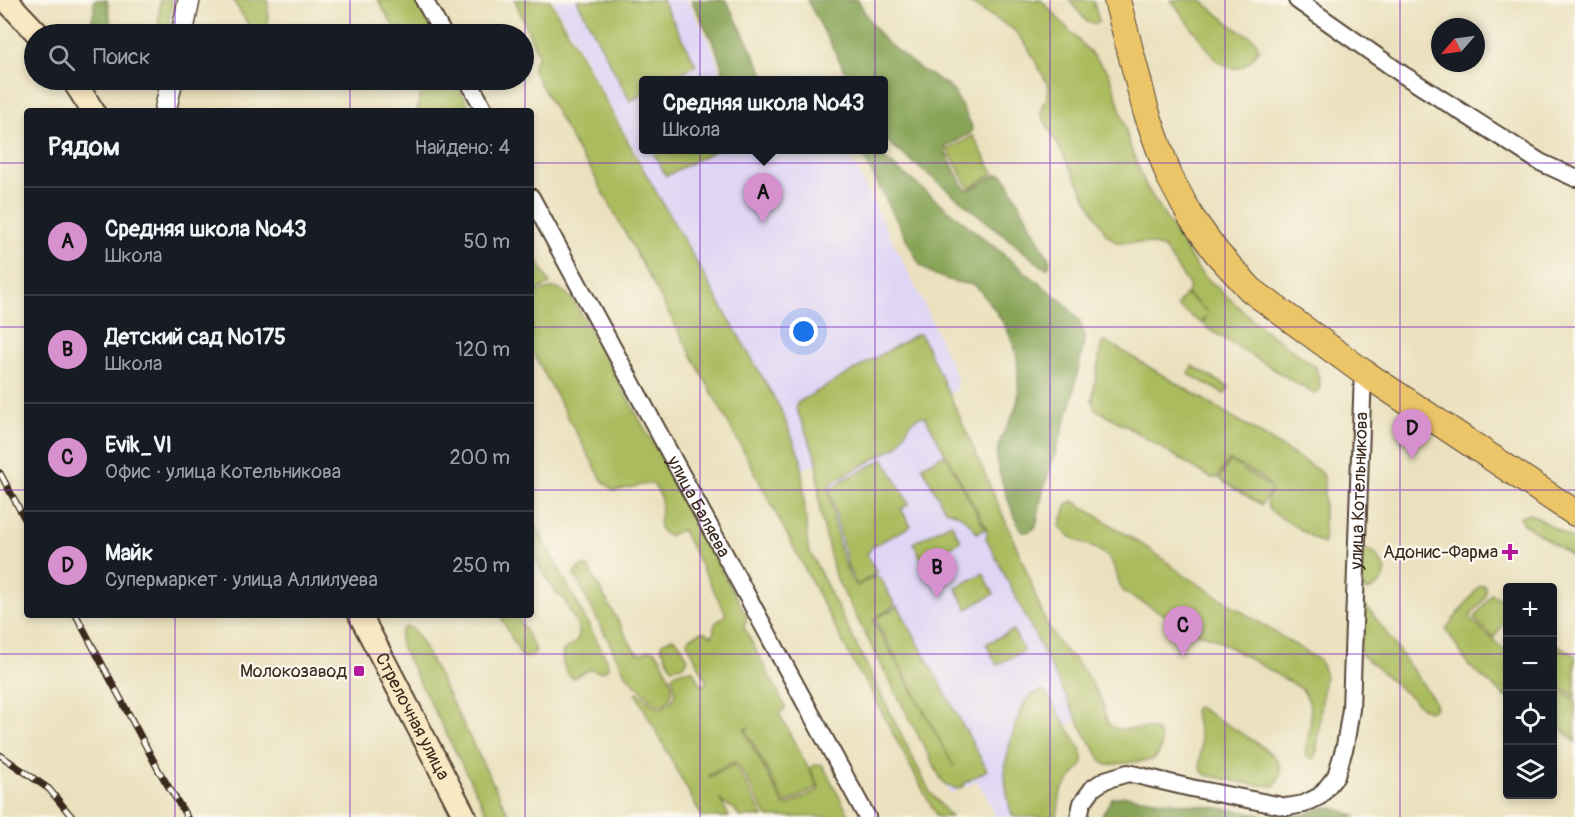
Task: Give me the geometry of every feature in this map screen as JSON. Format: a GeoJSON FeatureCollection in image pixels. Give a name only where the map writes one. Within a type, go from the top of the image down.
{"type":"FeatureCollection","features":[{"type":"Feature","properties":{"kind":"main road"},"geometry":{"type":"LineString","coordinates":[[6,0],[29,24]]}},
{"type":"Feature","properties":{"kind":"main road"},"geometry":{"type":"LineString","coordinates":[[1117,0],[1154,135],[1169,176],[1191,217],[1217,253],[1251,290],[1363,372],[1575,513]]}},
{"type":"Feature","properties":{"kind":"main road"},"geometry":{"type":"LineString","coordinates":[[79,90],[91,108]]}},
{"type":"Feature","properties":{"kind":"main road","name":"Стрелочная улица"},"geometry":{"type":"LineString","coordinates":[[362,618],[465,817]]}},
{"type":"Feature","properties":{"kind":"street"},"geometry":{"type":"LineString","coordinates":[[184,24],[189,0]]}},
{"type":"Feature","properties":{"kind":"street"},"geometry":{"type":"LineString","coordinates":[[424,0],[437,24]]}},
{"type":"Feature","properties":{"kind":"street"},"geometry":{"type":"LineString","coordinates":[[1297,0],[1402,74],[1540,162],[1575,178]]}},
{"type":"Feature","properties":{"kind":"street"},"geometry":{"type":"LineString","coordinates":[[166,108],[170,90]]}},
{"type":"Feature","properties":{"kind":"street"},"geometry":{"type":"LineString","coordinates":[[473,90],[483,108]]}},
{"type":"Feature","properties":{"kind":"street","name":"улица Баляева"},"geometry":{"type":"LineString","coordinates":[[534,203],[867,817]]}},
{"type":"Feature","properties":{"kind":"street","name":"улица Котельникова"},"geometry":{"type":"LineString","coordinates":[[1079,817],[1082,803],[1093,788],[1105,780],[1128,773],[1287,807],[1304,804],[1320,796],[1336,776],[1345,746],[1351,709],[1363,372]]}},
{"type":"Feature","properties":{"kind":"shaded area"},"geometry":{"type":"Polygon","coordinates":[[[553,0],[687,0],[712,47],[722,76],[639,76],[639,154],[794,154],[801,158],[808,154],[847,154],[853,162],[925,306],[957,378],[956,390],[930,403],[1079,719],[1061,729],[1031,817],[996,817],[977,781],[950,794],[835,576],[818,463],[803,469],[779,468],[621,181],[644,168],[553,0]]]}},
{"type":"Feature","properties":{"kind":"green space"},"geometry":{"type":"Polygon","coordinates":[[[94,0],[107,0],[111,24],[91,24],[94,0]]]}},
{"type":"Feature","properties":{"kind":"green space"},"geometry":{"type":"Polygon","coordinates":[[[160,0],[173,0],[169,24],[159,24],[160,0]]]}},
{"type":"Feature","properties":{"kind":"green space"},"geometry":{"type":"Polygon","coordinates":[[[233,0],[268,0],[268,24],[248,24],[233,0]]]}},
{"type":"Feature","properties":{"kind":"green space"},"geometry":{"type":"Polygon","coordinates":[[[378,0],[416,0],[429,24],[392,24],[378,0]]]}},
{"type":"Feature","properties":{"kind":"green space"},"geometry":{"type":"Polygon","coordinates":[[[515,0],[550,0],[638,160],[780,408],[801,459],[808,548],[930,792],[951,817],[937,817],[743,450],[590,168],[582,158],[534,73],[534,63],[538,55],[534,45],[534,24],[525,24],[515,0]]]}},
{"type":"Feature","properties":{"kind":"green space"},"geometry":{"type":"Polygon","coordinates":[[[577,0],[662,0],[696,65],[675,76],[639,76],[639,96],[630,101],[577,0]]]}},
{"type":"Feature","properties":{"kind":"green space"},"geometry":{"type":"Polygon","coordinates":[[[691,0],[726,0],[765,76],[725,76],[715,46],[691,0]]]}},
{"type":"Feature","properties":{"kind":"green space"},"geometry":{"type":"Polygon","coordinates":[[[807,0],[858,0],[885,41],[954,92],[972,129],[971,133],[946,147],[946,153],[963,186],[967,190],[971,189],[999,174],[1004,175],[1050,261],[1048,268],[1043,267],[888,142],[888,76],[848,76],[807,0]]]}},
{"type":"Feature","properties":{"kind":"green space"},"geometry":{"type":"Polygon","coordinates":[[[965,0],[1041,0],[1108,72],[1131,149],[1147,188],[1199,271],[1263,329],[1316,367],[1319,392],[1314,394],[1207,328],[1203,323],[1207,316],[1201,323],[1177,306],[1185,294],[1208,312],[1188,295],[1190,287],[1164,248],[1146,243],[1116,242],[1106,234],[1041,114],[1049,87],[1026,44],[1013,29],[965,0]]]}},
{"type":"Feature","properties":{"kind":"green space"},"geometry":{"type":"Polygon","coordinates":[[[1069,0],[1093,0],[1099,22],[1094,24],[1087,22],[1069,0]]]}},
{"type":"Feature","properties":{"kind":"green space"},"geometry":{"type":"Polygon","coordinates":[[[1171,0],[1201,0],[1235,28],[1252,37],[1259,49],[1241,68],[1223,65],[1216,60],[1171,0]]]}},
{"type":"Feature","properties":{"kind":"green space"},"geometry":{"type":"Polygon","coordinates":[[[421,90],[461,90],[470,108],[418,108],[421,90]]]}},
{"type":"Feature","properties":{"kind":"green space"},"geometry":{"type":"Polygon","coordinates":[[[973,136],[994,174],[969,188],[948,150],[973,136]]]}},
{"type":"Feature","properties":{"kind":"green space"},"geometry":{"type":"Polygon","coordinates":[[[654,154],[708,154],[666,176],[654,154]]]}},
{"type":"Feature","properties":{"kind":"green space"},"geometry":{"type":"Polygon","coordinates":[[[862,154],[879,154],[1064,303],[1079,320],[1085,337],[1071,404],[1043,491],[1036,526],[1030,531],[1021,530],[1018,525],[1002,483],[997,459],[1000,440],[1017,404],[1017,359],[1013,344],[1005,326],[976,286],[942,278],[920,265],[862,154]]]}},
{"type":"Feature","properties":{"kind":"green space"},"geometry":{"type":"Polygon","coordinates":[[[534,254],[550,284],[534,292],[534,254]]]}},
{"type":"Feature","properties":{"kind":"green space"},"geometry":{"type":"Polygon","coordinates":[[[553,288],[557,289],[564,292],[577,307],[747,616],[744,627],[785,706],[785,709],[779,713],[818,787],[785,804],[746,730],[750,727],[745,729],[784,806],[818,790],[819,787],[810,768],[821,764],[850,817],[767,817],[738,764],[734,762],[709,777],[735,764],[763,817],[739,817],[735,809],[723,803],[720,798],[729,817],[702,817],[636,694],[638,692],[658,708],[669,704],[672,700],[675,687],[672,676],[676,673],[693,670],[699,683],[705,684],[707,682],[687,642],[688,639],[701,632],[712,636],[716,623],[726,614],[683,531],[669,536],[660,529],[661,502],[659,493],[652,483],[614,491],[602,480],[534,355],[534,294],[553,288]]]}},
{"type":"Feature","properties":{"kind":"green space"},"geometry":{"type":"Polygon","coordinates":[[[917,334],[921,335],[960,417],[1051,631],[1087,676],[1103,704],[1110,725],[1124,729],[1149,728],[1160,736],[1160,750],[1152,760],[1106,765],[1101,760],[1081,727],[986,538],[986,527],[925,417],[920,416],[911,422],[898,446],[834,481],[829,486],[829,491],[838,541],[846,569],[857,586],[876,576],[881,579],[895,605],[873,620],[954,767],[875,619],[898,606],[987,770],[958,789],[947,786],[941,779],[835,576],[820,512],[817,460],[796,408],[797,403],[917,334]]]}},
{"type":"Feature","properties":{"kind":"green space"},"geometry":{"type":"Polygon","coordinates":[[[1104,342],[1321,472],[1324,477],[1323,544],[1269,510],[1267,501],[1272,488],[1261,505],[1219,479],[1230,461],[1271,487],[1252,472],[1229,460],[1217,478],[1211,478],[1095,409],[1092,400],[1101,347],[1104,342]]]}},
{"type":"Feature","properties":{"kind":"green space"},"geometry":{"type":"Polygon","coordinates":[[[1192,366],[1229,387],[1225,394],[1188,374],[1192,366]]]}},
{"type":"Feature","properties":{"kind":"green space"},"geometry":{"type":"Polygon","coordinates":[[[945,454],[985,529],[977,533],[963,518],[945,510],[922,466],[945,454]]]}},
{"type":"Feature","properties":{"kind":"green space"},"geometry":{"type":"Polygon","coordinates":[[[884,459],[909,504],[901,509],[911,526],[873,546],[867,554],[877,573],[857,585],[848,568],[830,490],[840,482],[884,459]]]}},
{"type":"Feature","properties":{"kind":"green space"},"geometry":{"type":"Polygon","coordinates":[[[1073,501],[1151,550],[1185,576],[1319,660],[1325,673],[1314,759],[1307,757],[1305,752],[1311,712],[1302,689],[1214,638],[1195,632],[1124,592],[1113,564],[1106,555],[1070,537],[1060,526],[1067,504],[1073,501]]]}},
{"type":"Feature","properties":{"kind":"green space"},"geometry":{"type":"Polygon","coordinates":[[[1529,514],[1575,541],[1575,558],[1522,523],[1520,517],[1529,514]]]}},
{"type":"Feature","properties":{"kind":"green space"},"geometry":{"type":"Polygon","coordinates":[[[534,522],[607,660],[608,667],[604,671],[598,672],[591,669],[573,678],[565,670],[562,659],[563,651],[576,642],[579,635],[578,627],[563,598],[556,593],[534,557],[534,522]]]}},
{"type":"Feature","properties":{"kind":"green space"},"geometry":{"type":"Polygon","coordinates":[[[951,523],[961,541],[923,562],[913,543],[951,523]]]}},
{"type":"Feature","properties":{"kind":"green space"},"geometry":{"type":"Polygon","coordinates":[[[1366,550],[1374,552],[1386,570],[1379,584],[1366,591],[1362,587],[1361,555],[1366,550]]]}},
{"type":"Feature","properties":{"kind":"green space"},"geometry":{"type":"Polygon","coordinates":[[[583,566],[589,569],[633,648],[640,653],[652,650],[660,656],[672,686],[670,698],[664,704],[658,705],[652,701],[626,675],[574,574],[583,566]]]}},
{"type":"Feature","properties":{"kind":"green space"},"geometry":{"type":"Polygon","coordinates":[[[983,573],[994,594],[967,609],[956,588],[983,573]]]}},
{"type":"Feature","properties":{"kind":"green space"},"geometry":{"type":"Polygon","coordinates":[[[1480,585],[1484,585],[1486,594],[1470,617],[1503,648],[1503,695],[1469,666],[1446,629],[1480,585]]]}},
{"type":"Feature","properties":{"kind":"green space"},"geometry":{"type":"Polygon","coordinates":[[[1492,593],[1503,601],[1503,624],[1494,638],[1474,619],[1492,593]]]}},
{"type":"Feature","properties":{"kind":"green space"},"geometry":{"type":"Polygon","coordinates":[[[1362,602],[1434,700],[1436,708],[1429,711],[1424,709],[1362,655],[1360,652],[1362,602]]]}},
{"type":"Feature","properties":{"kind":"green space"},"geometry":{"type":"Polygon","coordinates":[[[502,618],[519,618],[536,651],[527,658],[521,656],[502,618]]]}},
{"type":"Feature","properties":{"kind":"green space"},"geometry":{"type":"Polygon","coordinates":[[[405,627],[413,630],[422,643],[510,817],[489,817],[401,646],[400,633],[405,627]]]}},
{"type":"Feature","properties":{"kind":"green space"},"geometry":{"type":"Polygon","coordinates":[[[1013,630],[1024,651],[997,665],[986,644],[1013,630]]]}},
{"type":"Feature","properties":{"kind":"green space"},"geometry":{"type":"Polygon","coordinates":[[[672,638],[680,644],[688,659],[684,665],[672,668],[661,647],[662,643],[672,638]]]}},
{"type":"Feature","properties":{"kind":"green space"},"geometry":{"type":"Polygon","coordinates":[[[1557,645],[1575,655],[1575,697],[1557,684],[1557,645]]]}},
{"type":"Feature","properties":{"kind":"green space"},"geometry":{"type":"Polygon","coordinates":[[[1557,687],[1575,700],[1575,742],[1557,724],[1557,687]]]}},
{"type":"Feature","properties":{"kind":"green space"},"geometry":{"type":"Polygon","coordinates":[[[1043,691],[1048,695],[1081,750],[1083,763],[1061,791],[1057,817],[1013,817],[1008,801],[1005,776],[1010,743],[1026,701],[1033,694],[1043,691]]]}},
{"type":"Feature","properties":{"kind":"green space"},"geometry":{"type":"Polygon","coordinates":[[[1198,707],[1253,741],[1277,760],[1281,771],[1274,786],[1254,785],[1206,775],[1202,771],[1200,767],[1201,741],[1194,711],[1198,707]]]}},
{"type":"Feature","properties":{"kind":"green space"},"geometry":{"type":"Polygon","coordinates":[[[1126,796],[1241,811],[1268,817],[1157,817],[1120,814],[1119,817],[1101,817],[1112,798],[1126,796]]]}},
{"type":"Feature","properties":{"kind":"green space"},"geometry":{"type":"Polygon","coordinates":[[[1322,808],[1340,810],[1357,817],[1279,817],[1304,815],[1322,808]]]}},
{"type":"Feature","properties":{"kind":"railway"},"geometry":{"type":"LineString","coordinates":[[0,473],[24,517]]}},
{"type":"Feature","properties":{"kind":"railway"},"geometry":{"type":"LineString","coordinates":[[78,618],[159,771],[187,817]]}},
{"type":"Feature","properties":{"kind":"railway"},"geometry":{"type":"LineString","coordinates":[[0,755],[49,789],[72,817]]}},
{"type":"Feature","properties":{"kind":"place","name":"Средняя школа №43"},"geometry":{"type":"Point","coordinates":[763,223]}},
{"type":"Feature","properties":{"kind":"place","name":"Майк"},"geometry":{"type":"Point","coordinates":[1412,459]}},
{"type":"Feature","properties":{"kind":"place","name":"Адонис-Фарма"},"geometry":{"type":"Point","coordinates":[1510,552]}},
{"type":"Feature","properties":{"kind":"place","name":"Детский сад №175"},"geometry":{"type":"Point","coordinates":[937,598]}},
{"type":"Feature","properties":{"kind":"place","name":"Evik_Vl"},"geometry":{"type":"Point","coordinates":[1183,656]}},
{"type":"Feature","properties":{"kind":"place","name":"Молокозавод"},"geometry":{"type":"Point","coordinates":[359,671]}}]}
